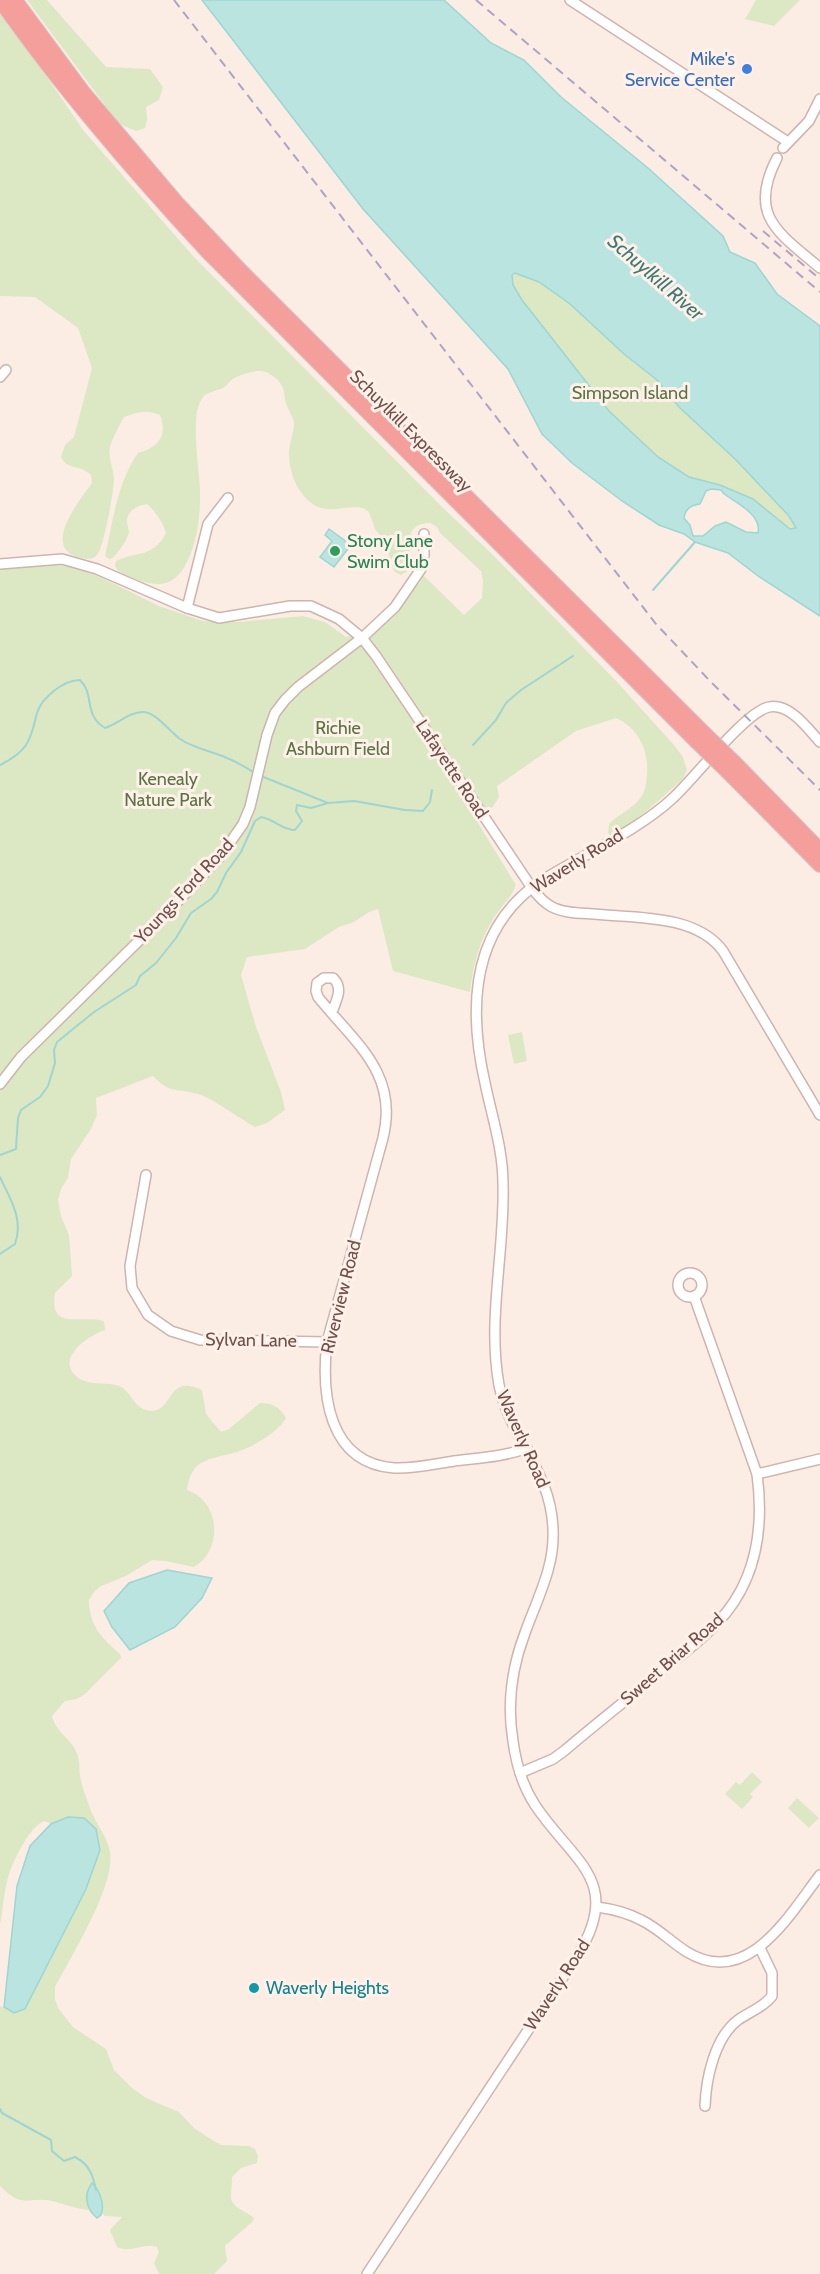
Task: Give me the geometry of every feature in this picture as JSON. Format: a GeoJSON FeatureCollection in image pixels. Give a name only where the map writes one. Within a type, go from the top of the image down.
{"type":"FeatureCollection","features":[{"type":"Feature","properties":{"kind":"highway","name":"Schuylkill Expressway"},"geometry":{"type":"LineString","coordinates":[[0,0],[78,105],[177,219],[701,738],[820,850]]}},
{"type":"Feature","properties":{"kind":"highway","name":"Schuylkill Expressway"},"geometry":{"type":"LineString","coordinates":[[15,0],[83,92],[177,203],[564,601]]}},
{"type":"Feature","properties":{"kind":"highway","name":"Schuylkill Expressway"},"geometry":{"type":"LineString","coordinates":[[732,768],[820,865]]}},
{"type":"Feature","properties":{"kind":"street"},"geometry":{"type":"LineString","coordinates":[[570,0],[785,145],[809,122],[820,99]]}},
{"type":"Feature","properties":{"kind":"street"},"geometry":{"type":"LineString","coordinates":[[777,158],[765,190],[766,210],[779,232],[820,268]]}},
{"type":"Feature","properties":{"kind":"street"},"geometry":{"type":"LineString","coordinates":[[187,608],[208,524],[228,498]]}},
{"type":"Feature","properties":{"kind":"street","name":"Youngs Ford Road"},"geometry":{"type":"LineString","coordinates":[[0,1084],[21,1057],[167,913],[220,857],[247,814],[269,726],[279,706],[298,687],[362,638],[395,607],[417,575],[423,561],[424,534]]}},
{"type":"Feature","properties":{"kind":"street","name":"Lafayette Road"},"geometry":{"type":"LineString","coordinates":[[0,564],[62,559],[97,569],[187,608],[219,618],[290,606],[311,606],[339,619],[362,638],[543,902],[561,910],[677,923],[697,929],[714,940],[741,979],[820,1115]]}},
{"type":"Feature","properties":{"kind":"street","name":"Waverly Road"},"geometry":{"type":"LineString","coordinates":[[367,2274],[579,1953],[592,1929],[597,1907],[596,1892],[590,1876],[534,1803],[520,1773],[511,1723],[514,1672],[521,1644],[549,1572],[553,1545],[553,1518],[546,1488],[506,1408],[497,1371],[496,1307],[503,1184],[501,1151],[480,1059],[476,996],[481,964],[492,936],[507,912],[532,888],[664,806],[760,711],[774,706],[785,709],[820,742]]}},
{"type":"Feature","properties":{"kind":"street","name":"Riverview Road"},"geometry":{"type":"LineString","coordinates":[[332,1012],[372,1062],[385,1089],[387,1107],[383,1138],[327,1342],[326,1383],[331,1420],[335,1429],[350,1448],[369,1460],[381,1465],[402,1468],[510,1453],[527,1448]]}},
{"type":"Feature","properties":{"kind":"street","name":"Sylvan Lane"},"geometry":{"type":"LineString","coordinates":[[146,1174],[130,1266],[132,1288],[148,1316],[171,1331],[200,1340],[327,1342]]}},
{"type":"Feature","properties":{"kind":"street","name":"Sweet Briar Road"},"geometry":{"type":"LineString","coordinates":[[520,1773],[553,1759],[564,1751],[703,1637],[728,1611],[750,1570],[758,1540],[760,1518],[757,1474],[694,1296]]}},
{"type":"Feature","properties":{"kind":"street"},"geometry":{"type":"LineString","coordinates":[[757,1474],[820,1459]]}},
{"type":"Feature","properties":{"kind":"street"},"geometry":{"type":"LineString","coordinates":[[597,1907],[622,1912],[642,1920],[689,1953],[708,1959],[737,1959],[760,1948],[773,1936],[820,1875]]}},
{"type":"Feature","properties":{"kind":"street"},"geometry":{"type":"LineString","coordinates":[[705,2106],[710,2074],[727,2030],[772,1996],[772,1973],[760,1948]]}},
{"type":"Feature","properties":{"kind":"green space"},"geometry":{"type":"Polygon","coordinates":[[[27,0],[47,0],[106,67],[150,69],[163,87],[159,100],[146,107],[145,128],[136,131],[119,124],[27,0]]]}},
{"type":"Feature","properties":{"kind":"green space"},"geometry":{"type":"Polygon","coordinates":[[[756,0],[800,0],[774,26],[745,19],[756,0]]]}},
{"type":"Feature","properties":{"kind":"green space"},"geometry":{"type":"Polygon","coordinates":[[[0,7],[83,130],[193,256],[617,682],[674,745],[683,757],[687,770],[683,779],[650,808],[620,832],[611,836],[608,833],[609,824],[634,805],[644,792],[647,766],[644,749],[631,728],[616,718],[576,731],[497,786],[499,797],[492,808],[481,807],[476,800],[467,805],[516,885],[495,916],[481,943],[470,992],[393,971],[378,909],[339,927],[305,949],[247,957],[241,975],[256,1027],[281,1092],[285,1110],[267,1123],[255,1127],[201,1095],[170,1089],[153,1076],[96,1098],[97,1115],[91,1129],[71,1159],[68,1178],[61,1189],[58,1200],[61,1216],[69,1235],[72,1276],[55,1293],[54,1305],[57,1313],[68,1319],[104,1321],[105,1330],[84,1341],[72,1354],[70,1368],[75,1375],[85,1381],[119,1386],[146,1410],[155,1411],[161,1408],[181,1387],[190,1386],[202,1390],[206,1414],[221,1432],[229,1429],[260,1403],[276,1406],[286,1418],[277,1429],[262,1440],[240,1451],[202,1462],[192,1472],[187,1490],[207,1504],[214,1527],[210,1550],[203,1560],[194,1567],[152,1560],[126,1576],[101,1586],[94,1592],[89,1600],[91,1617],[102,1637],[120,1654],[121,1658],[85,1694],[77,1699],[65,1701],[52,1716],[57,1727],[76,1751],[85,1794],[110,1852],[110,1866],[99,1901],[55,1987],[55,1999],[58,2008],[73,2027],[106,2049],[114,2070],[132,2088],[146,2098],[179,2112],[194,2128],[221,2145],[249,2146],[255,2149],[258,2156],[257,2163],[241,2168],[232,2177],[231,2198],[237,2207],[254,2218],[225,2246],[227,2261],[214,2274],[159,2274],[154,2263],[159,2252],[157,2247],[122,2249],[117,2247],[110,2230],[122,2217],[105,2216],[102,2213],[103,2206],[90,2187],[86,2202],[89,2210],[52,2201],[20,2200],[0,2186],[0,2006],[14,2013],[25,2008],[86,1889],[68,1817],[51,1824],[45,1821],[28,1836],[11,1868],[0,1925],[0,569],[51,565],[71,566],[98,576],[159,606],[203,621],[238,622],[303,616],[325,622],[346,637],[381,628],[412,587],[420,583],[423,575],[464,615],[482,598],[483,581],[481,571],[440,533],[437,527],[430,523],[421,524],[411,533],[411,569],[401,575],[395,572],[389,560],[388,545],[375,529],[369,512],[358,507],[323,509],[305,498],[296,485],[289,462],[294,423],[286,404],[283,388],[273,376],[262,371],[249,372],[232,380],[223,388],[210,392],[203,397],[199,406],[196,417],[196,445],[200,486],[199,521],[196,538],[187,562],[173,580],[157,584],[148,583],[118,571],[115,566],[116,561],[156,547],[166,533],[159,517],[147,504],[136,507],[127,518],[129,532],[125,542],[113,558],[109,559],[105,556],[125,477],[138,453],[151,448],[162,435],[160,415],[155,413],[142,412],[124,417],[113,439],[110,447],[114,479],[112,494],[97,555],[85,559],[69,553],[63,544],[66,523],[92,483],[91,475],[70,466],[61,457],[65,445],[74,437],[92,368],[78,328],[35,297],[0,296],[0,7]]]}},
{"type":"Feature","properties":{"kind":"green space","name":"Simpson Island"},"geometry":{"type":"Polygon","coordinates":[[[515,273],[539,282],[570,304],[624,354],[657,380],[679,407],[735,459],[790,516],[796,528],[790,529],[753,499],[720,485],[689,477],[658,457],[609,411],[522,300],[513,285],[512,275],[515,273]]]}},
{"type":"Feature","properties":{"kind":"green space"},"geometry":{"type":"Polygon","coordinates":[[[522,1032],[527,1061],[514,1064],[508,1035],[522,1032]]]}},
{"type":"Feature","properties":{"kind":"green space"},"geometry":{"type":"Polygon","coordinates":[[[752,1772],[762,1782],[750,1794],[753,1797],[742,1809],[725,1794],[736,1782],[740,1785],[752,1772]]]}},
{"type":"Feature","properties":{"kind":"green space"},"geometry":{"type":"Polygon","coordinates":[[[797,1798],[819,1818],[809,1828],[788,1808],[797,1798]]]}},
{"type":"Feature","properties":{"kind":"water","name":"Schuylkill River"},"geometry":{"type":"Polygon","coordinates":[[[202,0],[444,0],[491,43],[524,60],[561,97],[648,168],[723,236],[730,252],[755,263],[777,294],[820,326],[820,616],[758,576],[728,553],[695,542],[684,534],[659,525],[622,501],[572,463],[542,434],[508,369],[363,209],[202,0]],[[515,273],[512,275],[513,285],[522,300],[609,411],[658,457],[689,477],[720,485],[753,499],[790,529],[796,528],[789,516],[735,459],[679,407],[657,380],[624,354],[570,304],[539,282],[515,273]],[[721,490],[706,491],[700,504],[694,505],[686,512],[684,518],[690,525],[693,536],[703,536],[715,526],[726,522],[746,532],[758,533],[756,521],[747,510],[721,490]]]}},
{"type":"Feature","properties":{"kind":"water","name":"Stony Lane Swim Club"},"geometry":{"type":"Polygon","coordinates":[[[329,529],[351,545],[334,567],[320,557],[332,541],[325,535],[329,529]]]}},
{"type":"Feature","properties":{"kind":"water"},"geometry":{"type":"Polygon","coordinates":[[[167,1570],[212,1578],[202,1598],[175,1627],[130,1650],[112,1627],[104,1611],[129,1583],[167,1570]]]}},
{"type":"Feature","properties":{"kind":"water"},"geometry":{"type":"Polygon","coordinates":[[[68,1817],[84,1818],[96,1829],[100,1850],[86,1889],[25,2009],[14,2013],[4,2007],[17,1886],[30,1846],[51,1824],[68,1817]]]}},
{"type":"Feature","properties":{"kind":"water"},"geometry":{"type":"Polygon","coordinates":[[[92,2183],[102,2202],[101,2215],[97,2218],[87,2202],[87,2192],[92,2183]]]}},
{"type":"Feature","properties":{"kind":"waterway"},"geometry":{"type":"LineString","coordinates":[[653,590],[695,542]]}},
{"type":"Feature","properties":{"kind":"waterway"},"geometry":{"type":"LineString","coordinates":[[473,745],[496,720],[506,703],[521,690],[573,656]]}},
{"type":"Feature","properties":{"kind":"waterway"},"geometry":{"type":"LineString","coordinates":[[0,765],[26,745],[40,707],[54,690],[67,683],[80,680],[87,692],[94,717],[105,728],[133,714],[148,713],[186,742],[242,765],[256,774]]}},
{"type":"Feature","properties":{"kind":"waterway"},"geometry":{"type":"LineString","coordinates":[[261,776],[328,803]]}},
{"type":"Feature","properties":{"kind":"waterway"},"geometry":{"type":"LineString","coordinates":[[0,1155],[16,1149],[18,1118],[21,1110],[40,1097],[48,1086],[55,1063],[54,1050],[57,1042],[94,1012],[136,985],[140,976],[156,963],[176,938],[191,913],[217,892],[226,873],[241,852],[255,821],[261,817],[295,830],[302,821],[296,811],[297,805],[311,808],[328,803],[354,801],[423,811],[430,802],[432,790]]}},
{"type":"Feature","properties":{"kind":"waterway"},"geometry":{"type":"LineString","coordinates":[[0,1177],[15,1209],[18,1226],[15,1244],[0,1254]]}},
{"type":"Feature","properties":{"kind":"waterway"},"geometry":{"type":"LineString","coordinates":[[0,2109],[2,2113],[51,2140],[52,2151],[64,2161],[75,2157],[84,2163],[92,2175],[96,2190]]}},
{"type":"Feature","properties":{"kind":"railway"},"geometry":{"type":"LineString","coordinates":[[174,0],[656,624],[820,790]]}},
{"type":"Feature","properties":{"kind":"railway"},"geometry":{"type":"LineString","coordinates":[[476,0],[820,292]]}},
{"type":"Feature","properties":{"kind":"railway"},"geometry":{"type":"LineString","coordinates":[[763,231],[820,279]]}},
{"type":"Feature","properties":{"kind":"place","name":"Mike's Service Center"},"geometry":{"type":"Point","coordinates":[747,69]}},
{"type":"Feature","properties":{"kind":"place","name":"Stony Lane Swim Club"},"geometry":{"type":"Point","coordinates":[335,551]}},
{"type":"Feature","properties":{"kind":"place","name":"Waverly Heights"},"geometry":{"type":"Point","coordinates":[254,1988]}},
{"type":"Feature","properties":{"kind":"park label","name":"Richie Ashburn Field"},"geometry":{"type":"Point","coordinates":[338,738]}},
{"type":"Feature","properties":{"kind":"park label","name":"Kenealy Nature Park"},"geometry":{"type":"Point","coordinates":[168,789]}}]}
